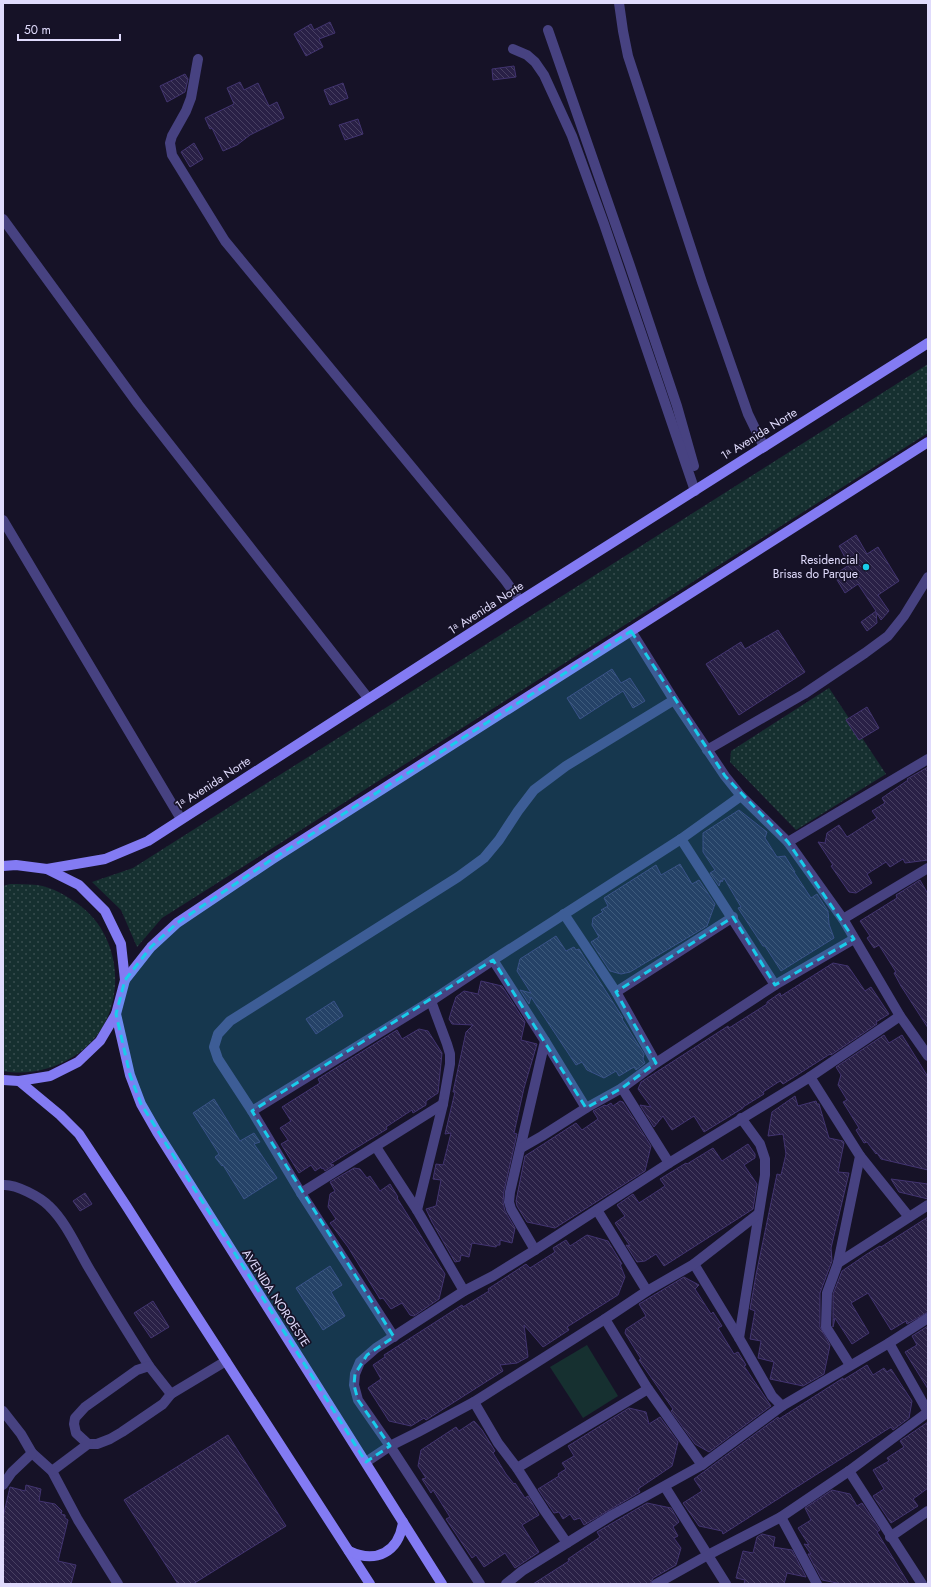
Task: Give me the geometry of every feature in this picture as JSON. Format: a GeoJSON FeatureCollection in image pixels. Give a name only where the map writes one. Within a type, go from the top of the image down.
{"type":"FeatureCollection","features":[{"type":"Feature","properties":{"kind":"main road","name":"1ᵃ Avenida Norte"},"geometry":{"type":"LineString","coordinates":[[46,869],[105,859],[148,840],[368,698],[928,342]]}},
{"type":"Feature","properties":{"kind":"main road"},"geometry":{"type":"LineString","coordinates":[[124,980],[151,947],[177,923],[272,860],[928,442]]}},
{"type":"Feature","properties":{"kind":"main road"},"geometry":{"type":"LineString","coordinates":[[3,866],[16,864],[46,869],[79,885],[105,911],[121,944],[124,980],[116,1014],[100,1041],[78,1062],[50,1076],[19,1081],[3,1080]]}},
{"type":"Feature","properties":{"kind":"main road","name":"AVENIDA NOROESTE"},"geometry":{"type":"LineString","coordinates":[[116,1014],[130,1074],[141,1104],[190,1187],[366,1462],[442,1584]]}},
{"type":"Feature","properties":{"kind":"main road"},"geometry":{"type":"LineString","coordinates":[[19,1081],[60,1115],[79,1134],[370,1584]]}},
{"type":"Feature","properties":{"kind":"main road"},"geometry":{"type":"LineString","coordinates":[[349,1551],[358,1556],[369,1557],[380,1555],[389,1550],[397,1542],[402,1532],[403,1522]]}},
{"type":"Feature","properties":{"kind":"street"},"geometry":{"type":"LineString","coordinates":[[619,3],[628,56],[702,282],[748,414],[764,447]]}},
{"type":"Feature","properties":{"kind":"street"},"geometry":{"type":"LineString","coordinates":[[548,30],[677,406],[698,489]]}},
{"type":"Feature","properties":{"kind":"street"},"geometry":{"type":"LineString","coordinates":[[513,49],[527,55],[535,62],[544,75],[572,136],[698,489]]}},
{"type":"Feature","properties":{"kind":"street"},"geometry":{"type":"LineString","coordinates":[[198,59],[191,98],[170,143],[172,155],[225,241],[505,580],[520,601]]}},
{"type":"Feature","properties":{"kind":"street"},"geometry":{"type":"LineString","coordinates":[[3,219],[138,404],[368,698]]}},
{"type":"Feature","properties":{"kind":"street"},"geometry":{"type":"LineString","coordinates":[[3,520],[181,819]]}},
{"type":"Feature","properties":{"kind":"street"},"geometry":{"type":"LineString","coordinates":[[707,750],[804,694],[865,654],[888,636],[904,616],[928,577]]}},
{"type":"Feature","properties":{"kind":"street"},"geometry":{"type":"LineString","coordinates":[[631,631],[707,750],[741,796],[788,842],[843,920],[900,1016],[928,1056]]}},
{"type":"Feature","properties":{"kind":"street"},"geometry":{"type":"LineString","coordinates":[[394,1337],[301,1193],[252,1111],[218,1059],[214,1046],[218,1034],[230,1021],[458,877],[484,858],[499,840],[534,790],[566,766],[674,700]]}},
{"type":"Feature","properties":{"kind":"street"},"geometry":{"type":"LineString","coordinates":[[788,842],[928,759]]}},
{"type":"Feature","properties":{"kind":"street"},"geometry":{"type":"LineString","coordinates":[[252,1111],[431,1001],[681,839],[741,796]]}},
{"type":"Feature","properties":{"kind":"street"},"geometry":{"type":"LineString","coordinates":[[681,839],[733,917],[775,985]]}},
{"type":"Feature","properties":{"kind":"street"},"geometry":{"type":"LineString","coordinates":[[843,920],[928,868]]}},
{"type":"Feature","properties":{"kind":"street"},"geometry":{"type":"LineString","coordinates":[[564,914],[616,992],[656,1063]]}},
{"type":"Feature","properties":{"kind":"street"},"geometry":{"type":"LineString","coordinates":[[616,992],[733,917]]}},
{"type":"Feature","properties":{"kind":"street"},"geometry":{"type":"LineString","coordinates":[[521,1148],[622,1088],[656,1063],[775,985],[854,939]]}},
{"type":"Feature","properties":{"kind":"street"},"geometry":{"type":"LineString","coordinates":[[493,960],[586,1108]]}},
{"type":"Feature","properties":{"kind":"street"},"geometry":{"type":"LineString","coordinates":[[417,1210],[450,1064],[450,1054],[431,1001]]}},
{"type":"Feature","properties":{"kind":"street"},"geometry":{"type":"LineString","coordinates":[[480,1584],[390,1446],[358,1400],[354,1385],[355,1374],[360,1362],[376,1348],[464,1291],[493,1276],[669,1163],[810,1077],[900,1016]]}},
{"type":"Feature","properties":{"kind":"street"},"geometry":{"type":"LineString","coordinates":[[535,1250],[511,1209],[509,1202],[510,1192],[545,1041]]}},
{"type":"Feature","properties":{"kind":"street"},"geometry":{"type":"LineString","coordinates":[[810,1077],[860,1156],[909,1217]]}},
{"type":"Feature","properties":{"kind":"street"},"geometry":{"type":"LineString","coordinates":[[622,1088],[669,1163]]}},
{"type":"Feature","properties":{"kind":"street"},"geometry":{"type":"LineString","coordinates":[[301,1193],[442,1104]]}},
{"type":"Feature","properties":{"kind":"street"},"geometry":{"type":"LineString","coordinates":[[739,1338],[765,1175],[765,1159],[760,1144],[741,1118]]}},
{"type":"Feature","properties":{"kind":"street"},"geometry":{"type":"LineString","coordinates":[[376,1147],[417,1210],[464,1291]]}},
{"type":"Feature","properties":{"kind":"street"},"geometry":{"type":"LineString","coordinates":[[850,1365],[826,1327],[827,1293],[838,1263],[860,1156]]}},
{"type":"Feature","properties":{"kind":"street"},"geometry":{"type":"LineString","coordinates":[[3,1184],[8,1184],[30,1193],[49,1205],[62,1221],[93,1275],[149,1366],[171,1394]]}},
{"type":"Feature","properties":{"kind":"street"},"geometry":{"type":"LineString","coordinates":[[838,1263],[928,1205]]}},
{"type":"Feature","properties":{"kind":"street"},"geometry":{"type":"LineString","coordinates":[[597,1210],[647,1291]]}},
{"type":"Feature","properties":{"kind":"street"},"geometry":{"type":"LineString","coordinates":[[366,1462],[390,1446],[474,1402],[647,1291],[694,1264],[758,1215]]}},
{"type":"Feature","properties":{"kind":"street"},"geometry":{"type":"LineString","coordinates":[[694,1264],[772,1396],[782,1406]]}},
{"type":"Feature","properties":{"kind":"street"},"geometry":{"type":"LineString","coordinates":[[506,1584],[522,1572],[612,1515],[665,1487],[702,1465],[782,1406],[889,1343],[928,1318]]}},
{"type":"Feature","properties":{"kind":"street"},"geometry":{"type":"LineString","coordinates":[[605,1319],[648,1389],[702,1465]]}},
{"type":"Feature","properties":{"kind":"street"},"geometry":{"type":"LineString","coordinates":[[656,1584],[781,1517],[928,1412],[889,1343]]}},
{"type":"Feature","properties":{"kind":"street"},"geometry":{"type":"LineString","coordinates":[[52,1470],[88,1444],[97,1444],[110,1440],[163,1404],[171,1394],[226,1361]]}},
{"type":"Feature","properties":{"kind":"street"},"geometry":{"type":"LineString","coordinates":[[88,1444],[76,1433],[74,1424],[75,1418],[85,1407],[137,1370],[149,1366]]}},
{"type":"Feature","properties":{"kind":"street"},"geometry":{"type":"LineString","coordinates":[[517,1468],[648,1389]]}},
{"type":"Feature","properties":{"kind":"street"},"geometry":{"type":"LineString","coordinates":[[474,1402],[498,1443],[517,1468],[567,1543]]}},
{"type":"Feature","properties":{"kind":"street"},"geometry":{"type":"LineString","coordinates":[[3,1411],[21,1434],[32,1453],[52,1470],[78,1520],[118,1584]]}},
{"type":"Feature","properties":{"kind":"street"},"geometry":{"type":"LineString","coordinates":[[3,1484],[12,1472],[32,1453]]}},
{"type":"Feature","properties":{"kind":"street"},"geometry":{"type":"LineString","coordinates":[[848,1470],[922,1584]]}},
{"type":"Feature","properties":{"kind":"street"},"geometry":{"type":"LineString","coordinates":[[665,1487],[726,1584]]}},
{"type":"Feature","properties":{"kind":"street"},"geometry":{"type":"LineString","coordinates":[[890,1536],[928,1511]]}},
{"type":"Feature","properties":{"kind":"street"},"geometry":{"type":"LineString","coordinates":[[781,1517],[817,1584]]}},
{"type":"Feature","properties":{"kind":"highlighted area"},"geometry":{"type":"Polygon","coordinates":[[[631,631],[725,776],[788,842],[854,939],[775,985],[733,917],[616,992],[656,1063],[622,1088],[586,1108],[493,960],[252,1111],[394,1337],[367,1355],[355,1374],[354,1385],[358,1400],[390,1446],[366,1462],[141,1104],[130,1075],[116,1014],[125,980],[151,947],[177,923],[271,860],[631,631]]]}},
{"type":"Feature","properties":{"kind":"green space"},"geometry":{"type":"Polygon","coordinates":[[[928,364],[928,433],[162,918],[137,947],[121,910],[92,882],[133,868],[928,364]]]}},
{"type":"Feature","properties":{"kind":"green space"},"geometry":{"type":"Polygon","coordinates":[[[829,688],[886,774],[796,830],[730,762],[731,751],[829,688]]]}},
{"type":"Feature","properties":{"kind":"green space"},"geometry":{"type":"Polygon","coordinates":[[[10,884],[43,886],[64,895],[78,904],[90,914],[100,927],[107,940],[115,970],[113,1001],[101,1030],[91,1043],[65,1062],[50,1068],[19,1073],[3,1071],[3,886],[10,884]]]}},
{"type":"Feature","properties":{"kind":"green space"},"geometry":{"type":"Polygon","coordinates":[[[587,1345],[618,1396],[583,1418],[550,1367],[587,1345]]]}},
{"type":"Feature","properties":{"kind":"building"},"geometry":{"type":"Polygon","coordinates":[[[330,22],[335,33],[319,39],[323,47],[306,56],[294,34],[311,24],[314,30],[330,22]]]}},
{"type":"Feature","properties":{"kind":"building"},"geometry":{"type":"Polygon","coordinates":[[[514,66],[516,77],[493,80],[492,69],[514,66]]]}},
{"type":"Feature","properties":{"kind":"building"},"geometry":{"type":"Polygon","coordinates":[[[185,74],[188,79],[185,92],[167,102],[160,86],[185,74]]]}},
{"type":"Feature","properties":{"kind":"building"},"geometry":{"type":"Polygon","coordinates":[[[240,82],[244,90],[258,83],[269,106],[277,102],[284,118],[250,135],[237,145],[223,151],[212,128],[210,129],[205,118],[234,104],[227,88],[240,82]]]}},
{"type":"Feature","properties":{"kind":"building"},"geometry":{"type":"Polygon","coordinates":[[[343,83],[348,98],[330,105],[324,90],[343,83]]]}},
{"type":"Feature","properties":{"kind":"building"},"geometry":{"type":"Polygon","coordinates":[[[358,119],[363,134],[345,140],[339,125],[358,119]]]}},
{"type":"Feature","properties":{"kind":"building"},"geometry":{"type":"Polygon","coordinates":[[[194,143],[203,159],[190,167],[181,152],[194,143]]]}},
{"type":"Feature","properties":{"kind":"building","name":"Residencial Brisas do Parque"},"geometry":{"type":"Polygon","coordinates":[[[856,535],[867,554],[878,547],[899,581],[878,595],[889,611],[881,620],[876,612],[877,623],[867,631],[861,622],[876,611],[858,584],[845,593],[834,575],[849,565],[839,546],[856,535]]]}},
{"type":"Feature","properties":{"kind":"building"},"geometry":{"type":"Polygon","coordinates":[[[778,630],[805,672],[739,715],[706,664],[741,642],[745,649],[778,630]]]}},
{"type":"Feature","properties":{"kind":"building"},"geometry":{"type":"Polygon","coordinates":[[[612,669],[621,683],[630,678],[645,701],[633,708],[623,691],[580,719],[567,698],[612,669]]]}},
{"type":"Feature","properties":{"kind":"building"},"geometry":{"type":"Polygon","coordinates":[[[867,707],[879,728],[859,740],[846,720],[867,707]]]}},
{"type":"Feature","properties":{"kind":"building"},"geometry":{"type":"Polygon","coordinates":[[[928,767],[928,860],[905,863],[903,859],[890,867],[886,862],[867,874],[872,883],[856,893],[849,892],[831,866],[833,865],[818,842],[825,843],[827,833],[839,825],[847,837],[877,818],[872,811],[885,803],[882,798],[908,780],[907,779],[928,767]]]}},
{"type":"Feature","properties":{"kind":"building"},"geometry":{"type":"Polygon","coordinates":[[[739,810],[767,832],[765,838],[777,857],[785,856],[811,898],[817,894],[828,911],[829,924],[834,938],[781,971],[738,908],[741,907],[724,878],[722,882],[721,880],[719,886],[710,873],[715,870],[703,852],[703,833],[739,810]]]}},
{"type":"Feature","properties":{"kind":"building"},"geometry":{"type":"Polygon","coordinates":[[[680,864],[692,884],[699,880],[715,904],[707,926],[630,972],[621,974],[610,971],[591,942],[599,937],[592,925],[593,918],[603,912],[601,910],[608,906],[604,898],[656,865],[661,875],[680,864]]]}},
{"type":"Feature","properties":{"kind":"building"},"geometry":{"type":"Polygon","coordinates":[[[920,880],[928,894],[928,1028],[901,986],[894,973],[896,972],[879,945],[874,948],[867,938],[870,936],[860,921],[897,898],[896,895],[920,880]]]}},
{"type":"Feature","properties":{"kind":"building"},"geometry":{"type":"Polygon","coordinates":[[[556,936],[566,951],[574,947],[576,950],[579,949],[623,1018],[622,1019],[644,1054],[643,1059],[645,1063],[636,1070],[634,1067],[619,1076],[616,1071],[604,1078],[587,1070],[582,1062],[576,1065],[531,997],[529,1004],[520,990],[531,993],[517,971],[520,959],[556,936]]]}},
{"type":"Feature","properties":{"kind":"building"},"geometry":{"type":"Polygon","coordinates":[[[833,963],[848,966],[865,991],[871,987],[889,1014],[876,1022],[877,1024],[831,1055],[830,1054],[783,1084],[780,1081],[763,1092],[764,1094],[704,1132],[694,1116],[672,1130],[663,1116],[654,1127],[640,1105],[651,1107],[638,1089],[641,1082],[728,1026],[729,1028],[767,1004],[767,1002],[780,993],[781,996],[833,963]]]}},
{"type":"Feature","properties":{"kind":"building"},"geometry":{"type":"Polygon","coordinates":[[[481,981],[502,986],[525,1022],[521,1040],[537,1044],[524,1088],[514,1133],[517,1134],[504,1191],[503,1202],[505,1211],[515,1228],[512,1243],[500,1240],[500,1245],[497,1245],[496,1247],[472,1243],[469,1257],[461,1255],[460,1261],[455,1262],[426,1209],[436,1206],[441,1180],[433,1179],[436,1164],[443,1165],[451,1133],[445,1134],[455,1092],[453,1092],[466,1032],[473,1025],[452,1024],[449,1019],[456,997],[464,991],[478,994],[481,981]]]}},
{"type":"Feature","properties":{"kind":"building"},"geometry":{"type":"Polygon","coordinates":[[[334,1001],[343,1016],[316,1034],[306,1019],[334,1001]]]}},
{"type":"Feature","properties":{"kind":"building"},"geometry":{"type":"Polygon","coordinates":[[[419,1029],[428,1031],[442,1053],[438,1093],[426,1101],[426,1105],[413,1113],[412,1110],[386,1127],[387,1129],[330,1164],[334,1165],[325,1171],[321,1167],[315,1171],[311,1165],[299,1173],[281,1144],[288,1140],[280,1128],[291,1121],[282,1107],[320,1083],[318,1079],[397,1030],[402,1039],[419,1029]]]}},
{"type":"Feature","properties":{"kind":"building"},"geometry":{"type":"Polygon","coordinates":[[[884,1035],[889,1043],[902,1035],[928,1077],[928,1170],[881,1159],[867,1142],[864,1143],[856,1130],[859,1128],[843,1102],[847,1100],[838,1085],[841,1075],[836,1067],[884,1035]]]}},
{"type":"Feature","properties":{"kind":"building"},"geometry":{"type":"Polygon","coordinates":[[[795,1096],[798,1106],[816,1101],[817,1104],[819,1104],[829,1138],[843,1141],[844,1143],[838,1172],[849,1173],[831,1248],[832,1261],[820,1293],[820,1327],[830,1345],[824,1374],[803,1386],[770,1379],[774,1362],[758,1358],[761,1341],[750,1339],[755,1311],[750,1309],[756,1275],[777,1174],[781,1175],[786,1154],[783,1134],[768,1136],[772,1112],[795,1096]]]}},
{"type":"Feature","properties":{"kind":"building"},"geometry":{"type":"Polygon","coordinates":[[[214,1099],[240,1141],[254,1133],[260,1142],[254,1144],[277,1178],[244,1199],[223,1165],[222,1166],[215,1157],[219,1154],[193,1113],[214,1099]]]}},
{"type":"Feature","properties":{"kind":"building"},"geometry":{"type":"Polygon","coordinates":[[[620,1101],[623,1102],[651,1146],[645,1171],[555,1228],[527,1222],[517,1206],[516,1201],[525,1156],[576,1123],[582,1130],[598,1119],[593,1111],[611,1103],[613,1106],[620,1101]]]}},
{"type":"Feature","properties":{"kind":"building"},"geometry":{"type":"Polygon","coordinates":[[[748,1144],[755,1154],[755,1158],[744,1165],[757,1184],[753,1209],[664,1266],[656,1254],[645,1261],[637,1262],[626,1245],[630,1246],[615,1223],[625,1216],[617,1205],[633,1194],[639,1203],[665,1186],[660,1179],[713,1148],[722,1161],[748,1144]]]}},
{"type":"Feature","properties":{"kind":"building"},"geometry":{"type":"Polygon","coordinates":[[[354,1168],[360,1169],[367,1178],[370,1176],[380,1191],[390,1184],[398,1197],[397,1198],[445,1274],[439,1299],[414,1316],[410,1315],[402,1303],[391,1309],[383,1298],[380,1299],[348,1247],[330,1223],[336,1219],[328,1207],[330,1194],[335,1191],[330,1182],[354,1168]]]}},
{"type":"Feature","properties":{"kind":"building"},"geometry":{"type":"Polygon","coordinates":[[[891,1179],[928,1184],[928,1199],[899,1192],[891,1179]]]}},
{"type":"Feature","properties":{"kind":"building"},"geometry":{"type":"Polygon","coordinates":[[[85,1193],[92,1204],[80,1211],[73,1201],[85,1193]]]}},
{"type":"Feature","properties":{"kind":"building"},"geometry":{"type":"Polygon","coordinates":[[[928,1217],[928,1312],[907,1324],[906,1321],[891,1330],[868,1293],[851,1303],[869,1333],[852,1344],[835,1318],[833,1327],[833,1294],[842,1271],[928,1217]]]}},
{"type":"Feature","properties":{"kind":"building"},"geometry":{"type":"Polygon","coordinates":[[[587,1235],[608,1241],[622,1264],[620,1264],[625,1277],[618,1295],[567,1327],[569,1330],[543,1347],[524,1325],[528,1357],[517,1363],[500,1365],[503,1371],[426,1420],[424,1418],[411,1426],[389,1421],[368,1388],[381,1379],[373,1365],[385,1357],[384,1355],[462,1305],[463,1307],[489,1291],[488,1289],[526,1264],[530,1268],[555,1252],[553,1248],[566,1240],[570,1246],[587,1235]]]}},
{"type":"Feature","properties":{"kind":"building"},"geometry":{"type":"Polygon","coordinates":[[[330,1266],[342,1285],[331,1292],[345,1316],[323,1330],[296,1288],[330,1266]]]}},
{"type":"Feature","properties":{"kind":"building"},"geometry":{"type":"Polygon","coordinates":[[[684,1277],[699,1285],[695,1289],[711,1314],[713,1312],[722,1326],[718,1328],[734,1354],[738,1352],[746,1365],[744,1366],[771,1406],[709,1452],[695,1444],[671,1411],[673,1409],[639,1360],[641,1359],[625,1333],[626,1329],[646,1316],[639,1304],[684,1277]]]}},
{"type":"Feature","properties":{"kind":"building"},"geometry":{"type":"Polygon","coordinates":[[[153,1301],[169,1327],[151,1338],[134,1313],[153,1301]]]}},
{"type":"Feature","properties":{"kind":"building"},"geometry":{"type":"Polygon","coordinates":[[[928,1326],[928,1389],[905,1352],[917,1345],[912,1336],[928,1326]]]}},
{"type":"Feature","properties":{"kind":"building"},"geometry":{"type":"Polygon","coordinates":[[[867,1365],[873,1375],[884,1368],[887,1372],[891,1369],[912,1401],[909,1418],[893,1430],[891,1427],[723,1534],[722,1531],[699,1526],[683,1503],[702,1491],[694,1479],[778,1417],[779,1419],[843,1378],[843,1380],[867,1365]]]}},
{"type":"Feature","properties":{"kind":"building"},"geometry":{"type":"Polygon","coordinates":[[[629,1408],[646,1412],[649,1424],[660,1417],[678,1442],[672,1466],[638,1489],[640,1492],[584,1525],[580,1518],[574,1520],[570,1514],[563,1519],[559,1512],[554,1513],[538,1489],[559,1476],[558,1474],[566,1469],[562,1463],[574,1456],[568,1446],[629,1408]]]}},
{"type":"Feature","properties":{"kind":"building"},"geometry":{"type":"Polygon","coordinates":[[[474,1421],[482,1430],[495,1451],[493,1453],[506,1474],[514,1484],[515,1483],[525,1498],[528,1496],[539,1515],[522,1525],[539,1552],[515,1568],[505,1553],[484,1567],[476,1555],[472,1558],[446,1519],[450,1517],[433,1490],[431,1493],[422,1479],[426,1478],[418,1466],[421,1450],[456,1427],[459,1431],[474,1421]]]}},
{"type":"Feature","properties":{"kind":"building"},"geometry":{"type":"Polygon","coordinates":[[[928,1422],[928,1488],[913,1499],[918,1506],[891,1523],[873,1496],[884,1489],[873,1470],[889,1461],[887,1458],[904,1447],[900,1441],[928,1422]]]}},
{"type":"Feature","properties":{"kind":"building"},"geometry":{"type":"Polygon","coordinates":[[[228,1435],[286,1526],[193,1584],[178,1584],[124,1500],[228,1435]]]}},
{"type":"Feature","properties":{"kind":"building"},"geometry":{"type":"Polygon","coordinates":[[[26,1485],[41,1489],[39,1501],[55,1504],[62,1511],[61,1514],[65,1515],[65,1518],[68,1520],[58,1561],[76,1565],[71,1584],[3,1584],[3,1517],[10,1487],[25,1491],[26,1485]]]}},
{"type":"Feature","properties":{"kind":"building"},"geometry":{"type":"Polygon","coordinates":[[[832,1490],[850,1494],[857,1506],[862,1503],[880,1530],[877,1532],[909,1584],[842,1584],[822,1580],[808,1554],[811,1554],[804,1544],[809,1545],[798,1528],[811,1520],[805,1508],[832,1490]]]}},
{"type":"Feature","properties":{"kind":"building"},"geometry":{"type":"Polygon","coordinates":[[[647,1503],[671,1508],[679,1522],[673,1527],[678,1536],[674,1538],[681,1548],[676,1565],[653,1578],[650,1584],[533,1584],[569,1561],[568,1559],[600,1537],[597,1532],[647,1503]]]}},
{"type":"Feature","properties":{"kind":"building"},"geometry":{"type":"Polygon","coordinates":[[[762,1534],[775,1537],[773,1547],[792,1550],[806,1577],[787,1573],[784,1584],[744,1584],[745,1580],[736,1578],[743,1551],[753,1553],[757,1537],[762,1534]]]}},
{"type":"Feature","properties":{"kind":"place","name":"Residencial Brisas do Parque"},"geometry":{"type":"Point","coordinates":[866,567]}}]}
